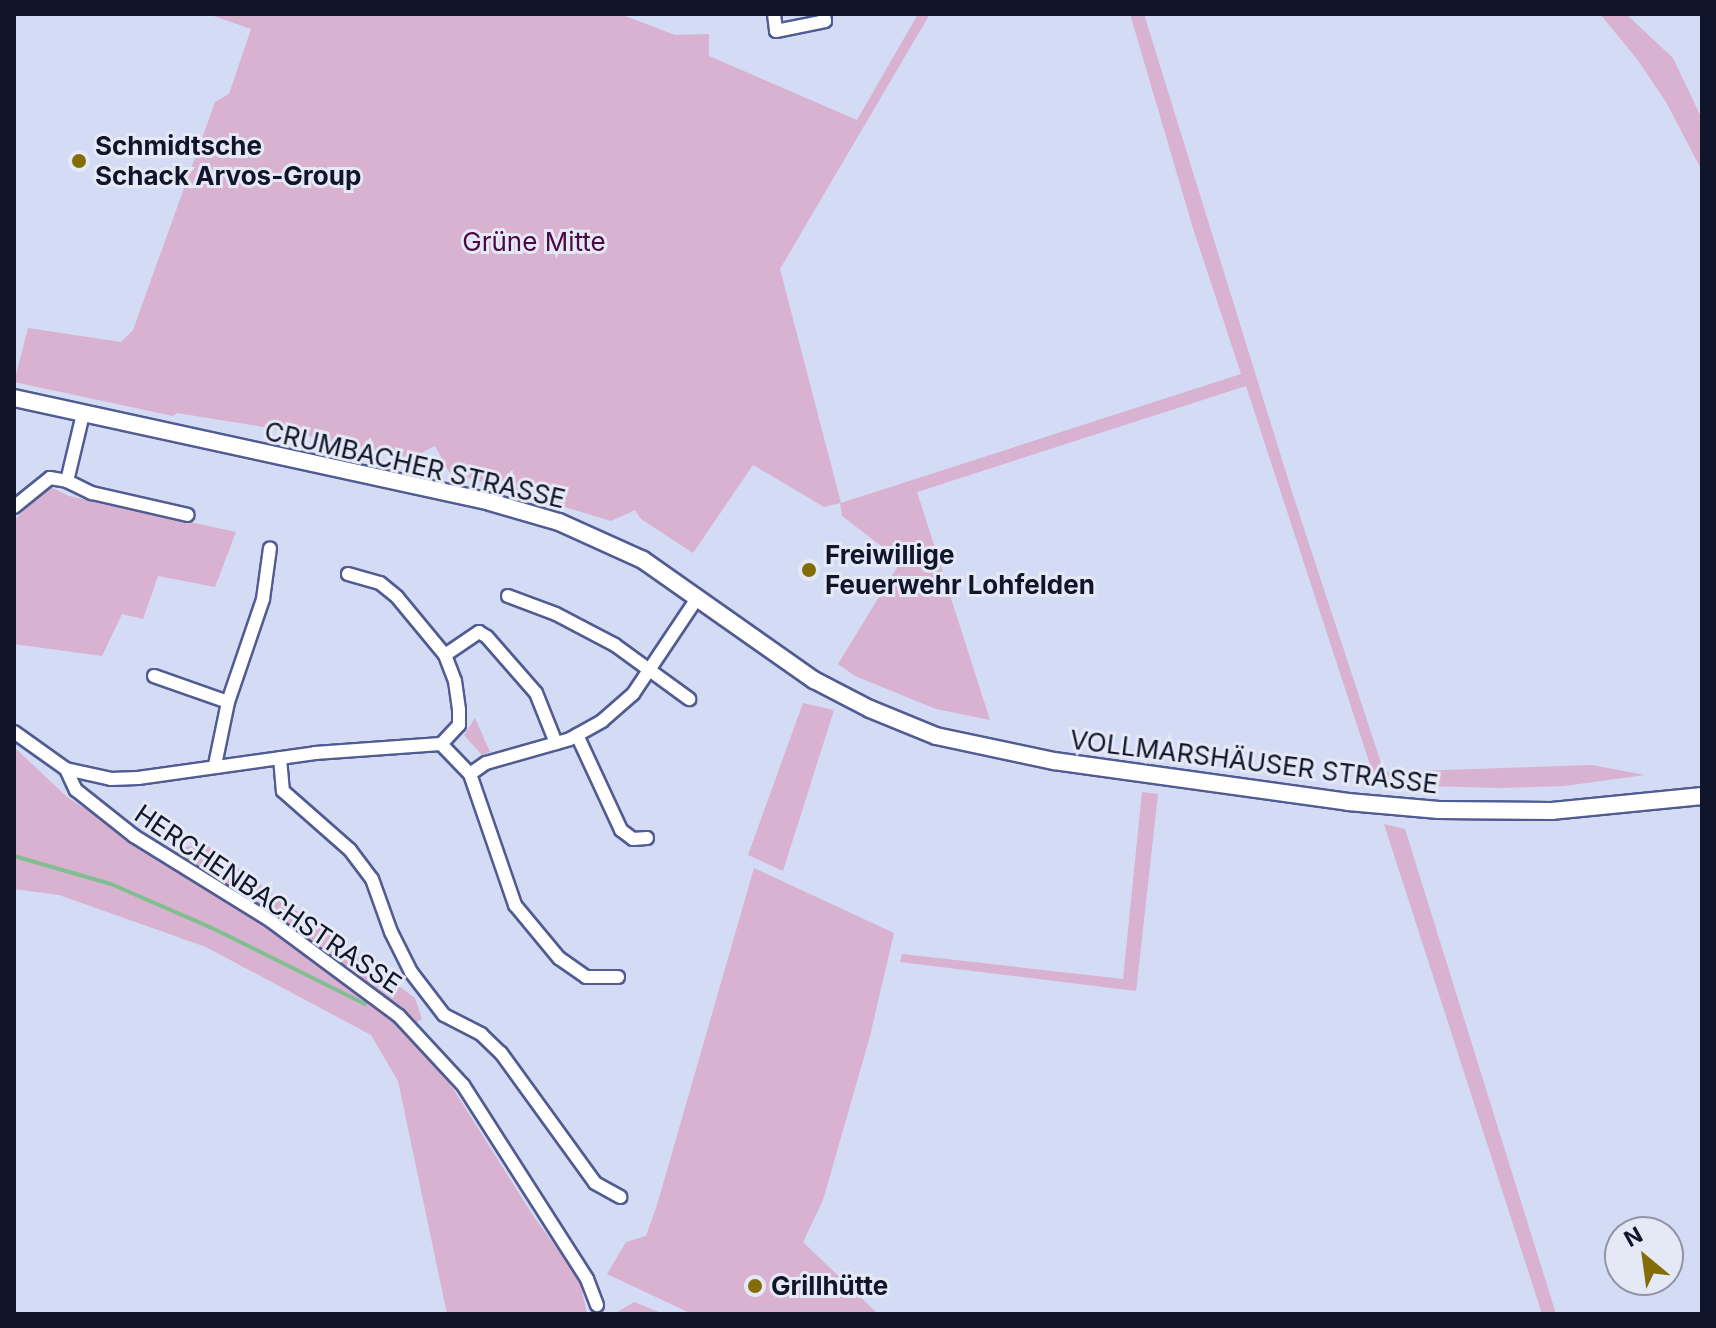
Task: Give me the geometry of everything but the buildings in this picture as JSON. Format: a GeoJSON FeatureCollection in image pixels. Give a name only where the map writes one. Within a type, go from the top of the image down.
{"type":"FeatureCollection","features":[{"type":"Feature","properties":{"kind":"main road","name":"CRUMBACHER STRASSE"},"geometry":{"type":"LineString","coordinates":[[14,398],[525,511],[615,545],[698,597],[814,680]]}},
{"type":"Feature","properties":{"kind":"main road","name":"VOLLMARSHÄUSER STRASSE"},"geometry":{"type":"LineString","coordinates":[[814,680],[870,709],[936,736],[1054,761],[1348,802],[1439,810],[1552,811],[1702,796]]}},
{"type":"Feature","properties":{"kind":"street"},"geometry":{"type":"LineString","coordinates":[[774,14],[776,31],[825,21],[824,14]]}},
{"type":"Feature","properties":{"kind":"street"},"geometry":{"type":"LineString","coordinates":[[67,481],[83,414]]}},
{"type":"Feature","properties":{"kind":"street"},"geometry":{"type":"LineString","coordinates":[[14,507],[50,478],[67,481],[92,493],[188,515]]}},
{"type":"Feature","properties":{"kind":"street"},"geometry":{"type":"LineString","coordinates":[[215,765],[228,702],[263,599],[270,548]]}},
{"type":"Feature","properties":{"kind":"street"},"geometry":{"type":"LineString","coordinates":[[66,769],[111,779],[280,758],[441,744],[459,725],[455,681],[445,655],[397,597],[380,583],[348,574]]}},
{"type":"Feature","properties":{"kind":"street"},"geometry":{"type":"LineString","coordinates":[[508,596],[556,614],[652,669],[689,699]]}},
{"type":"Feature","properties":{"kind":"street"},"geometry":{"type":"LineString","coordinates":[[470,774],[486,763],[556,743],[602,721],[633,694],[698,597]]}},
{"type":"Feature","properties":{"kind":"street"},"geometry":{"type":"LineString","coordinates":[[445,655],[479,632],[487,637],[536,693],[556,743]]}},
{"type":"Feature","properties":{"kind":"street"},"geometry":{"type":"LineString","coordinates":[[154,676],[228,702]]}},
{"type":"Feature","properties":{"kind":"street","name":"HERCHENBACHSTRASSE"},"geometry":{"type":"LineString","coordinates":[[14,732],[66,769],[76,790],[134,836],[271,921],[399,1016],[463,1085],[587,1279],[597,1305]]}},
{"type":"Feature","properties":{"kind":"street"},"geometry":{"type":"LineString","coordinates":[[577,735],[621,830],[633,839],[647,838]]}},
{"type":"Feature","properties":{"kind":"street"},"geometry":{"type":"LineString","coordinates":[[441,744],[470,774],[515,905],[559,958],[586,977],[618,977]]}},
{"type":"Feature","properties":{"kind":"street"},"geometry":{"type":"LineString","coordinates":[[280,758],[283,791],[350,850],[372,879],[391,932],[411,972],[444,1015],[481,1034],[501,1053],[595,1183],[620,1197]]}},
{"type":"Feature","properties":{"kind":"green space","name":"Grüne Mitte"},"geometry":{"type":"Polygon","coordinates":[[[208,14],[620,14],[675,35],[709,34],[709,56],[857,120],[918,14],[930,14],[780,269],[841,503],[1241,374],[1192,225],[1130,14],[1144,14],[1292,492],[1384,772],[1373,774],[1246,386],[917,492],[990,720],[936,709],[855,676],[838,664],[901,561],[842,516],[840,503],[824,507],[753,465],[693,553],[641,519],[635,510],[611,521],[449,472],[435,446],[411,458],[276,429],[177,413],[173,416],[14,382],[28,328],[121,342],[133,330],[215,102],[229,94],[251,29],[208,14]]]}},
{"type":"Feature","properties":{"kind":"green space"},"geometry":{"type":"Polygon","coordinates":[[[1600,14],[1626,14],[1673,58],[1702,119],[1702,171],[1666,102],[1637,59],[1600,14]]]}},
{"type":"Feature","properties":{"kind":"green space"},"geometry":{"type":"Polygon","coordinates":[[[50,487],[69,496],[236,532],[215,587],[158,576],[143,619],[122,614],[102,656],[14,644],[14,520],[50,487]]]}},
{"type":"Feature","properties":{"kind":"green space"},"geometry":{"type":"Polygon","coordinates":[[[803,703],[834,710],[783,871],[748,855],[803,703]]]}},
{"type":"Feature","properties":{"kind":"green space"},"geometry":{"type":"Polygon","coordinates":[[[475,718],[490,752],[482,755],[464,735],[475,718]]]}},
{"type":"Feature","properties":{"kind":"green space"},"geometry":{"type":"Polygon","coordinates":[[[14,747],[67,797],[155,854],[204,843],[415,998],[422,1019],[404,1031],[442,1071],[534,1217],[579,1278],[587,1314],[447,1314],[398,1081],[371,1035],[206,947],[59,895],[14,889],[14,747]]]}},
{"type":"Feature","properties":{"kind":"green space"},"geometry":{"type":"Polygon","coordinates":[[[1592,765],[1645,775],[1564,786],[1499,788],[1426,786],[1392,780],[1384,772],[1592,765]]]}},
{"type":"Feature","properties":{"kind":"green space"},"geometry":{"type":"Polygon","coordinates":[[[1142,792],[1158,794],[1136,991],[900,962],[902,954],[1123,979],[1142,792]]]}},
{"type":"Feature","properties":{"kind":"green space"},"geometry":{"type":"Polygon","coordinates":[[[1384,824],[1405,829],[1556,1314],[1542,1314],[1384,824]]]}},
{"type":"Feature","properties":{"kind":"green space"},"geometry":{"type":"Polygon","coordinates":[[[754,868],[894,933],[870,1036],[823,1200],[803,1242],[878,1314],[692,1314],[607,1274],[626,1242],[646,1236],[754,868]]]}},
{"type":"Feature","properties":{"kind":"green space"},"geometry":{"type":"Polygon","coordinates":[[[634,1302],[664,1314],[614,1314],[634,1302]]]}},
{"type":"Feature","properties":{"kind":"waterway"},"geometry":{"type":"LineString","coordinates":[[14,856],[111,884],[210,927],[365,1004]]}},
{"type":"Feature","properties":{"kind":"place","name":"Schmidtsche Schack Arvos-Group"},"geometry":{"type":"Point","coordinates":[79,161]}},
{"type":"Feature","properties":{"kind":"place","name":"Freiwillige Feuerwehr Lohfelden"},"geometry":{"type":"Point","coordinates":[809,570]}},
{"type":"Feature","properties":{"kind":"place","name":"Grillhütte"},"geometry":{"type":"Point","coordinates":[755,1286]}}]}
